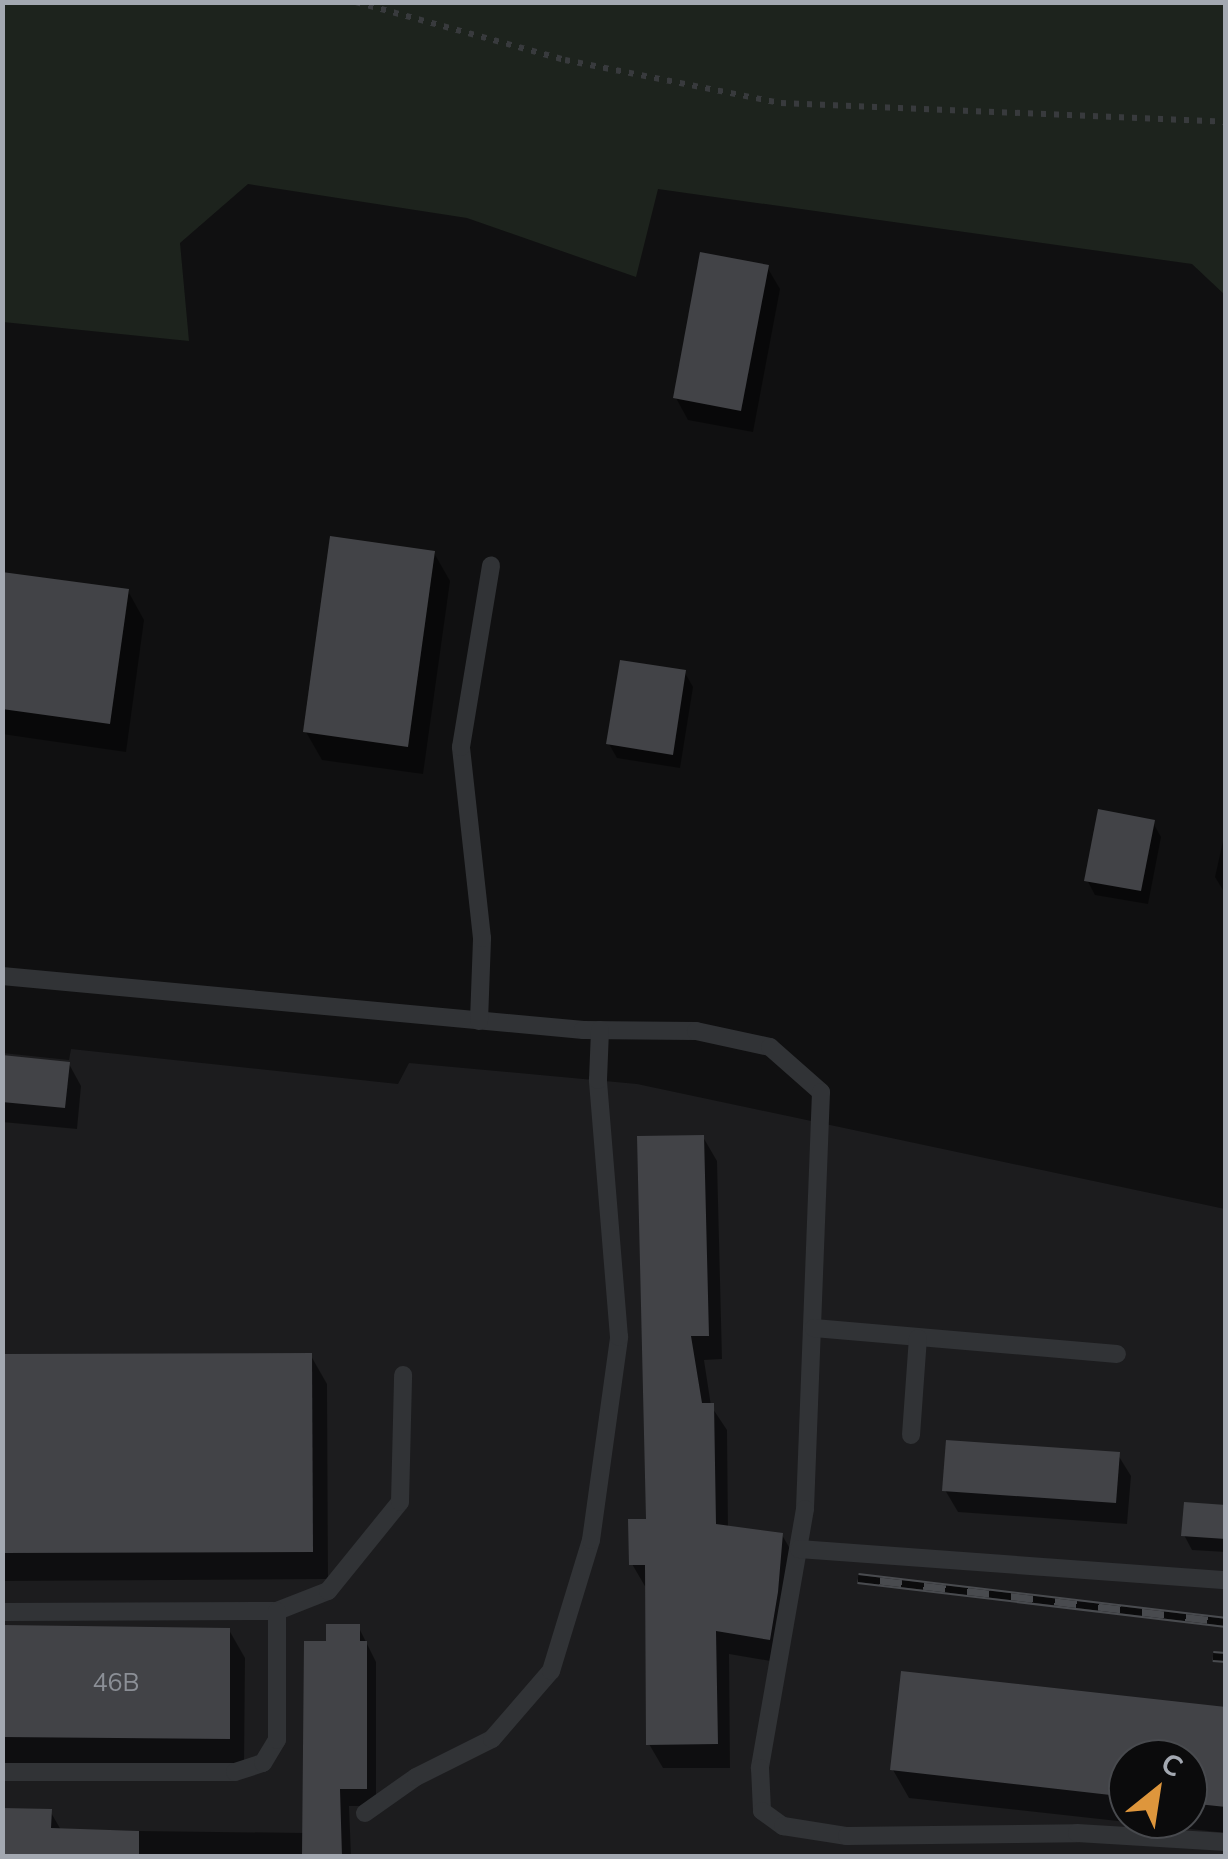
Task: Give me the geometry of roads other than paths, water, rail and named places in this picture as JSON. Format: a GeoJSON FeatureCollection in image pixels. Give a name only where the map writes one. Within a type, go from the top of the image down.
{"type":"FeatureCollection","features":[{"type":"Feature","properties":{"kind":"lane"},"geometry":{"type":"LineString","coordinates":[[480,1021],[482,938],[461,747],[490,565]]}},
{"type":"Feature","properties":{"kind":"lane"},"geometry":{"type":"LineString","coordinates":[[2,976],[480,1021],[740,1038],[770,1047],[821,1092],[814,1328],[799,1549],[760,1768],[762,1811],[783,1826],[847,1836],[1077,1834],[1226,1842]]}},
{"type":"Feature","properties":{"kind":"lane"},"geometry":{"type":"LineString","coordinates":[[365,1814],[416,1778],[492,1738],[516,1712],[551,1671],[585,1558],[619,1337],[598,1080],[600,1030]]}},
{"type":"Feature","properties":{"kind":"lane"},"geometry":{"type":"LineString","coordinates":[[814,1328],[1117,1354]]}},
{"type":"Feature","properties":{"kind":"lane"},"geometry":{"type":"LineString","coordinates":[[911,1436],[918,1338]]}},
{"type":"Feature","properties":{"kind":"lane"},"geometry":{"type":"LineString","coordinates":[[2,1612],[277,1611],[328,1590],[400,1502],[403,1376]]}},
{"type":"Feature","properties":{"kind":"lane"},"geometry":{"type":"LineString","coordinates":[[799,1549],[1226,1580]]}},
{"type":"Feature","properties":{"kind":"lane"},"geometry":{"type":"LineString","coordinates":[[2,1772],[235,1772],[263,1763],[277,1740],[277,1611]]}},
{"type":"Feature","properties":{"kind":"railway"},"geometry":{"type":"LineString","coordinates":[[858,1578],[1226,1622]]}},
{"type":"Feature","properties":{"kind":"railway"},"geometry":{"type":"LineString","coordinates":[[1213,1656],[1226,1657]]}}]}
